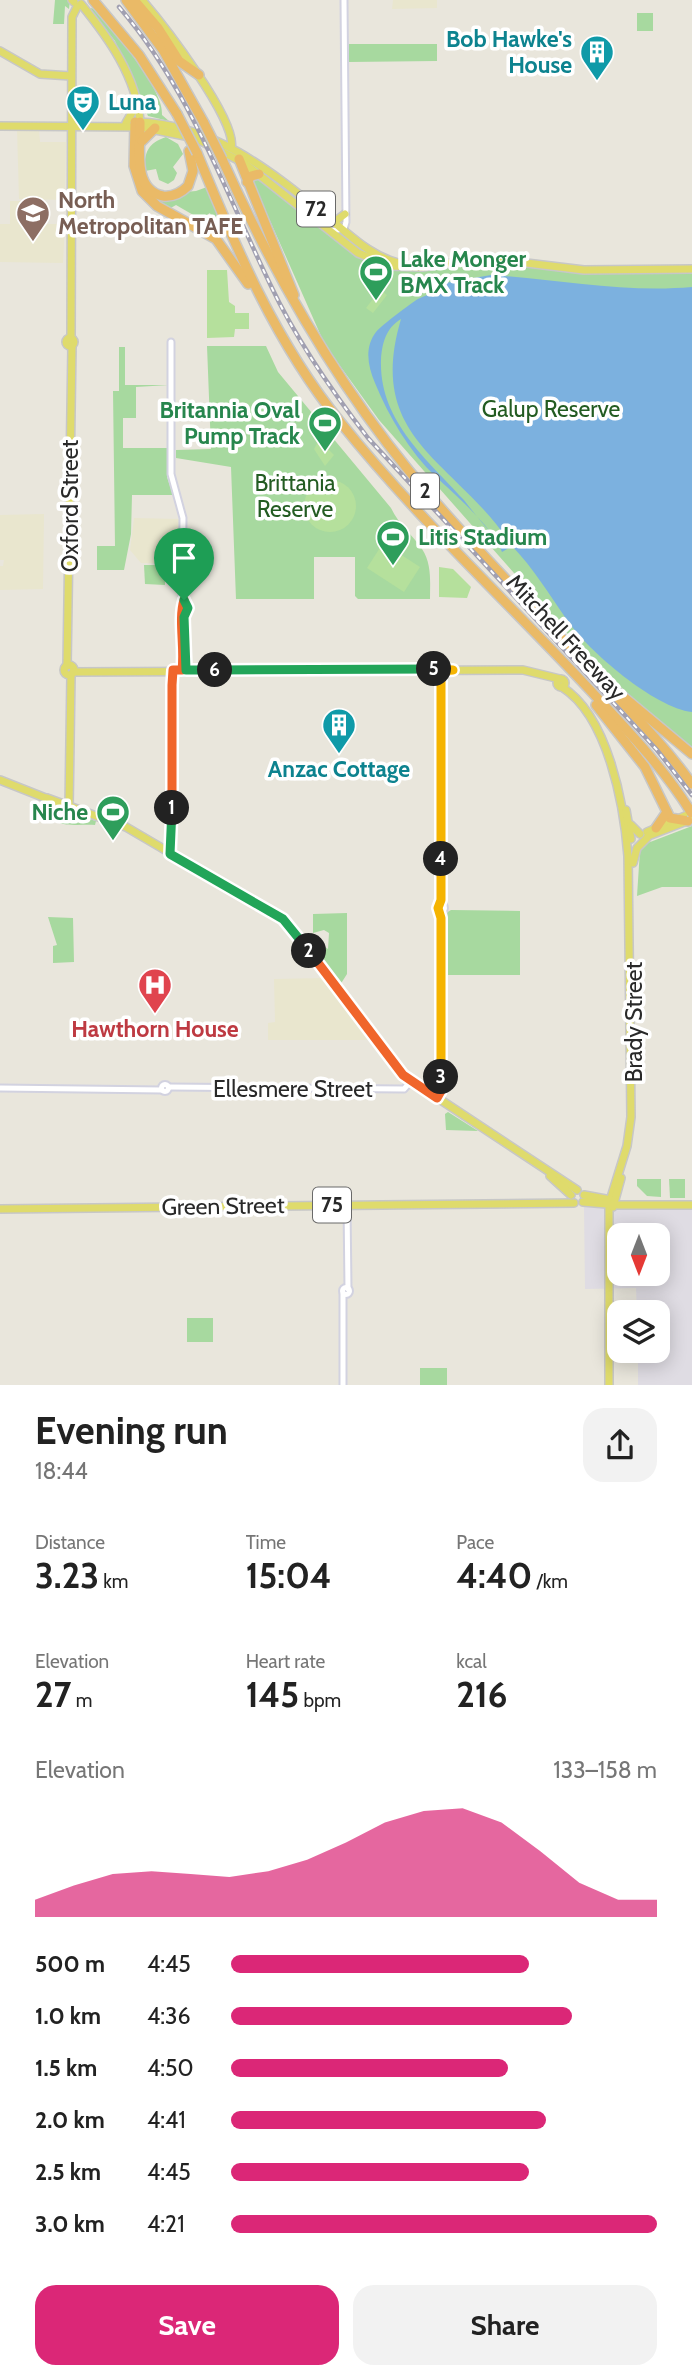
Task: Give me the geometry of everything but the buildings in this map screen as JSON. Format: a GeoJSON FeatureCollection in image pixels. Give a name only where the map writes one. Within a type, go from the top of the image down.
{"type":"FeatureCollection","features":[{"type":"Feature","properties":{"kind":"highway","name":"Mitchell Freeway"},"geometry":{"type":"LineString","coordinates":[[93,0],[139,55],[177,114],[243,265],[270,317],[325,402],[356,442],[626,730],[690,814]]}},
{"type":"Feature","properties":{"kind":"highway","name":"Mitchell Freeway"},"geometry":{"type":"LineString","coordinates":[[124,0],[144,23],[177,73],[204,123],[232,152],[267,254],[303,320],[345,387],[405,467],[663,746],[692,784]]}},
{"type":"Feature","properties":{"kind":"highway"},"geometry":{"type":"LineString","coordinates":[[134,0],[181,60],[195,73]]}},
{"type":"Feature","properties":{"kind":"highway"},"geometry":{"type":"LineString","coordinates":[[138,125],[136,176],[145,196],[157,206],[209,233],[221,244],[270,317]]}},
{"type":"Feature","properties":{"kind":"highway"},"geometry":{"type":"LineString","coordinates":[[138,125],[144,138],[138,143]]}},
{"type":"Feature","properties":{"kind":"highway"},"geometry":{"type":"LineString","coordinates":[[138,125],[141,174],[147,187],[164,196],[182,192],[190,183],[193,152]]}},
{"type":"Feature","properties":{"kind":"highway"},"geometry":{"type":"LineString","coordinates":[[232,152],[247,182],[303,320]]}},
{"type":"Feature","properties":{"kind":"highway"},"geometry":{"type":"LineString","coordinates":[[247,182],[251,176],[259,174]]}},
{"type":"Feature","properties":{"kind":"highway"},"geometry":{"type":"LineString","coordinates":[[524,621],[628,744],[645,767],[670,816]]}},
{"type":"Feature","properties":{"kind":"highway"},"geometry":{"type":"LineString","coordinates":[[599,678],[692,754]]}},
{"type":"Feature","properties":{"kind":"highway"},"geometry":{"type":"LineString","coordinates":[[648,834],[670,816],[690,814]]}},
{"type":"Feature","properties":{"kind":"main road"},"geometry":{"type":"LineString","coordinates":[[142,0],[195,73],[224,128],[232,152]]}},
{"type":"Feature","properties":{"kind":"main road"},"geometry":{"type":"LineString","coordinates":[[76,3],[111,43],[127,76],[138,125]]}},
{"type":"Feature","properties":{"kind":"main road","name":"Oxford Street"},"geometry":{"type":"LineString","coordinates":[[68,806],[71,670],[69,125],[72,13],[76,3]]}},
{"type":"Feature","properties":{"kind":"main road"},"geometry":{"type":"LineString","coordinates":[[172,38],[181,60]]}},
{"type":"Feature","properties":{"kind":"main road"},"geometry":{"type":"LineString","coordinates":[[0,51],[44,75],[70,75]]}},
{"type":"Feature","properties":{"kind":"main road"},"geometry":{"type":"LineString","coordinates":[[195,73],[232,152]]}},
{"type":"Feature","properties":{"kind":"main road"},"geometry":{"type":"LineString","coordinates":[[136,107],[138,125]]}},
{"type":"Feature","properties":{"kind":"main road","name":"72"},"geometry":{"type":"LineString","coordinates":[[0,125],[170,124],[212,137],[345,243],[372,259],[395,266],[422,267],[485,258],[591,269],[692,269]]}},
{"type":"Feature","properties":{"kind":"main road","name":"72"},"geometry":{"type":"LineString","coordinates":[[138,125],[195,138],[232,152],[318,210],[373,254],[398,262],[429,263],[491,255],[591,269]]}},
{"type":"Feature","properties":{"kind":"main road"},"geometry":{"type":"LineString","coordinates":[[212,137],[222,134],[224,128]]}},
{"type":"Feature","properties":{"kind":"main road"},"geometry":{"type":"LineString","coordinates":[[318,210],[336,219],[345,216]]}},
{"type":"Feature","properties":{"kind":"main road"},"geometry":{"type":"LineString","coordinates":[[71,670],[530,670],[559,682],[579,702],[600,736],[629,839]]}},
{"type":"Feature","properties":{"kind":"main road"},"geometry":{"type":"LineString","coordinates":[[559,682],[599,724],[629,821],[634,831],[648,834]]}},
{"type":"Feature","properties":{"kind":"main road"},"geometry":{"type":"LineString","coordinates":[[0,780],[134,833],[288,924],[403,1075],[531,1159],[577,1197]]}},
{"type":"Feature","properties":{"kind":"main road"},"geometry":{"type":"LineString","coordinates":[[629,839],[648,834],[690,814]]}},
{"type":"Feature","properties":{"kind":"main road"},"geometry":{"type":"LineString","coordinates":[[629,821],[629,839]]}},
{"type":"Feature","properties":{"kind":"main road"},"geometry":{"type":"LineString","coordinates":[[633,863],[637,848],[648,834]]}},
{"type":"Feature","properties":{"kind":"main road","name":"Brady Street"},"geometry":{"type":"LineString","coordinates":[[609,1204],[629,1155],[634,1124],[633,863],[629,839]]}},
{"type":"Feature","properties":{"kind":"main road","name":"Brady Street"},"geometry":{"type":"LineString","coordinates":[[609,1204],[627,1146],[631,1118],[629,839]]}},
{"type":"Feature","properties":{"kind":"main road"},"geometry":{"type":"LineString","coordinates":[[618,1187],[626,1201]]}},
{"type":"Feature","properties":{"kind":"main road","name":"75"},"geometry":{"type":"LineString","coordinates":[[577,1197],[609,1204],[692,1203]]}},
{"type":"Feature","properties":{"kind":"main road","name":"Green Street"},"geometry":{"type":"LineString","coordinates":[[0,1209],[529,1203],[577,1197]]}},
{"type":"Feature","properties":{"kind":"main road","name":"75"},"geometry":{"type":"LineString","coordinates":[[609,1204],[626,1201],[692,1203]]}},
{"type":"Feature","properties":{"kind":"main road"},"geometry":{"type":"LineString","coordinates":[[609,1204],[609,1385]]}},
{"type":"Feature","properties":{"kind":"street"},"geometry":{"type":"LineString","coordinates":[[344,0],[345,243]]}},
{"type":"Feature","properties":{"kind":"street"},"geometry":{"type":"LineString","coordinates":[[330,232],[343,230]]}},
{"type":"Feature","properties":{"kind":"street"},"geometry":{"type":"LineString","coordinates":[[171,342],[171,474],[183,518],[184,670]]}},
{"type":"Feature","properties":{"kind":"street"},"geometry":{"type":"LineString","coordinates":[[170,854],[172,670]]}},
{"type":"Feature","properties":{"kind":"street"},"geometry":{"type":"LineString","coordinates":[[437,1098],[441,1091],[441,670]]}},
{"type":"Feature","properties":{"kind":"street","name":"Ellesmere Street"},"geometry":{"type":"LineString","coordinates":[[0,1088],[404,1089],[411,1082]]}},
{"type":"Feature","properties":{"kind":"street"},"geometry":{"type":"LineString","coordinates":[[345,1205],[345,1385]]}},
{"type":"Feature","properties":{"kind":"shaded area"},"geometry":{"type":"Polygon","coordinates":[[[393,0],[437,0],[437,8],[392,9],[393,0]]]}},
{"type":"Feature","properties":{"kind":"shaded area"},"geometry":{"type":"Polygon","coordinates":[[[17,129],[39,129],[40,142],[66,142],[65,200],[19,199],[17,129]]]}},
{"type":"Feature","properties":{"kind":"shaded area","name":"North Metropolitan TAFE"},"geometry":{"type":"Polygon","coordinates":[[[10,201],[38,201],[39,224],[65,224],[63,263],[0,262],[0,224],[10,224],[10,201]]]}},
{"type":"Feature","properties":{"kind":"shaded area"},"geometry":{"type":"Polygon","coordinates":[[[44,514],[43,589],[0,590],[0,566],[3,566],[4,560],[0,560],[0,515],[44,514]]]}},
{"type":"Feature","properties":{"kind":"shaded area"},"geometry":{"type":"Polygon","coordinates":[[[134,518],[180,519],[180,560],[174,560],[173,564],[141,563],[130,550],[134,518]]]}},
{"type":"Feature","properties":{"kind":"shaded area"},"geometry":{"type":"Polygon","coordinates":[[[325,978],[371,1040],[268,1040],[268,1023],[275,1022],[274,979],[325,978]]]}},
{"type":"Feature","properties":{"kind":"shaded area"},"geometry":{"type":"Polygon","coordinates":[[[584,1207],[692,1208],[692,1385],[638,1385],[638,1363],[670,1363],[670,1300],[636,1300],[636,1288],[585,1289],[584,1207]]]}},
{"type":"Feature","properties":{"kind":"green space"},"geometry":{"type":"Polygon","coordinates":[[[55,0],[70,0],[69,9],[65,6],[64,24],[53,24],[55,0]]]}},
{"type":"Feature","properties":{"kind":"green space"},"geometry":{"type":"Polygon","coordinates":[[[92,8],[124,44],[146,76],[161,104],[162,115],[169,121],[148,116],[115,41],[90,9],[92,8]]]}},
{"type":"Feature","properties":{"kind":"green space"},"geometry":{"type":"Polygon","coordinates":[[[637,13],[653,13],[653,31],[637,31],[637,13]]]}},
{"type":"Feature","properties":{"kind":"green space"},"geometry":{"type":"Polygon","coordinates":[[[349,44],[437,44],[437,61],[349,62],[349,44]]]}},
{"type":"Feature","properties":{"kind":"green space"},"geometry":{"type":"Polygon","coordinates":[[[166,137],[178,144],[183,154],[173,167],[177,173],[174,180],[168,184],[159,180],[156,169],[145,171],[148,149],[166,137]]]}},
{"type":"Feature","properties":{"kind":"green space","name":"Galup Reserve"},"geometry":{"type":"Polygon","coordinates":[[[256,177],[338,242],[397,268],[485,260],[588,272],[692,272],[692,750],[641,707],[566,632],[379,420],[325,345],[252,180],[256,177]]]}},
{"type":"Feature","properties":{"kind":"green space"},"geometry":{"type":"Polygon","coordinates":[[[207,187],[217,210],[216,218],[223,226],[220,236],[206,228],[213,222],[210,213],[195,222],[195,216],[176,205],[169,209],[155,202],[152,195],[196,191],[207,187]]]}},
{"type":"Feature","properties":{"kind":"green space"},"geometry":{"type":"Polygon","coordinates":[[[207,270],[227,270],[229,302],[235,306],[235,313],[249,313],[249,329],[235,329],[234,337],[207,338],[207,270]]]}},
{"type":"Feature","properties":{"kind":"green space","name":"Lake Monger BMX Track"},"geometry":{"type":"Polygon","coordinates":[[[380,290],[387,295],[373,313],[366,308],[380,290]]]}},
{"type":"Feature","properties":{"kind":"green space","name":"Brittania Reserve"},"geometry":{"type":"Polygon","coordinates":[[[207,346],[266,346],[278,372],[422,549],[429,567],[430,599],[358,599],[355,596],[355,557],[314,557],[314,599],[236,599],[231,467],[176,458],[176,450],[211,449],[207,346]]]}},
{"type":"Feature","properties":{"kind":"green space"},"geometry":{"type":"Polygon","coordinates":[[[119,347],[125,347],[125,385],[169,385],[136,387],[136,418],[123,418],[123,448],[167,448],[167,477],[173,495],[132,495],[131,534],[124,570],[97,570],[97,546],[115,546],[113,391],[119,391],[119,347]]]}},
{"type":"Feature","properties":{"kind":"green space","name":"Britannia Oval Pump Track"},"geometry":{"type":"Polygon","coordinates":[[[319,440],[334,455],[325,466],[314,449],[319,440]]]}},
{"type":"Feature","properties":{"kind":"green space"},"geometry":{"type":"Polygon","coordinates":[[[330,480],[349,487],[356,506],[349,525],[330,532],[311,525],[304,506],[311,487],[330,480]]]}},
{"type":"Feature","properties":{"kind":"green space","name":"Litis Stadium"},"geometry":{"type":"Polygon","coordinates":[[[383,543],[420,567],[404,592],[367,568],[383,543]]]}},
{"type":"Feature","properties":{"kind":"green space"},"geometry":{"type":"Polygon","coordinates":[[[144,565],[165,565],[165,585],[145,584],[144,565]]]}},
{"type":"Feature","properties":{"kind":"green space"},"geometry":{"type":"Polygon","coordinates":[[[439,567],[453,569],[471,587],[467,598],[439,597],[439,567]]]}},
{"type":"Feature","properties":{"kind":"green space"},"geometry":{"type":"Polygon","coordinates":[[[43,805],[96,821],[95,825],[57,822],[43,805]]]}},
{"type":"Feature","properties":{"kind":"green space"},"geometry":{"type":"Polygon","coordinates":[[[692,826],[692,887],[662,887],[637,896],[640,850],[645,844],[692,826]]]}},
{"type":"Feature","properties":{"kind":"green space"},"geometry":{"type":"Polygon","coordinates":[[[451,910],[520,911],[520,975],[444,975],[444,914],[451,910]]]}},
{"type":"Feature","properties":{"kind":"green space"},"geometry":{"type":"Polygon","coordinates":[[[347,913],[347,974],[340,985],[315,951],[324,951],[322,945],[328,949],[329,933],[324,930],[313,933],[313,914],[347,913]]]}},
{"type":"Feature","properties":{"kind":"green space"},"geometry":{"type":"Polygon","coordinates":[[[48,917],[73,918],[74,962],[53,963],[53,946],[57,945],[48,917]]]}},
{"type":"Feature","properties":{"kind":"green space"},"geometry":{"type":"Polygon","coordinates":[[[448,1112],[478,1131],[446,1130],[445,1114],[448,1112]]]}},
{"type":"Feature","properties":{"kind":"green space"},"geometry":{"type":"Polygon","coordinates":[[[637,1179],[661,1179],[661,1197],[647,1196],[637,1186],[637,1179]]]}},
{"type":"Feature","properties":{"kind":"green space"},"geometry":{"type":"Polygon","coordinates":[[[669,1179],[685,1179],[685,1198],[670,1198],[669,1179]]]}},
{"type":"Feature","properties":{"kind":"green space"},"geometry":{"type":"Polygon","coordinates":[[[187,1318],[213,1318],[213,1342],[187,1342],[187,1318]]]}},
{"type":"Feature","properties":{"kind":"green space"},"geometry":{"type":"Polygon","coordinates":[[[420,1368],[447,1368],[447,1385],[420,1385],[420,1368]]]}},
{"type":"Feature","properties":{"kind":"water","name":"Galup Reserve"},"geometry":{"type":"Polygon","coordinates":[[[491,275],[616,287],[692,287],[692,712],[677,708],[642,689],[590,647],[512,546],[502,552],[489,531],[507,546],[510,543],[488,514],[421,445],[405,421],[395,393],[393,360],[401,319],[388,331],[382,348],[382,382],[388,402],[421,454],[477,517],[426,467],[393,421],[371,370],[368,357],[372,338],[390,320],[445,283],[491,275]]]}},
{"type":"Feature","properties":{"kind":"railway"},"geometry":{"type":"LineString","coordinates":[[119,7],[144,38],[186,106],[281,306],[303,346],[341,402],[368,438],[657,750],[692,795]]}},
{"type":"Feature","properties":{"kind":"place","name":"Bob Hawke's House"},"geometry":{"type":"Point","coordinates":[597,82]}},
{"type":"Feature","properties":{"kind":"place","name":"Luna"},"geometry":{"type":"Point","coordinates":[83,132]}},
{"type":"Feature","properties":{"kind":"place","name":"North Metropolitan TAFE"},"geometry":{"type":"Point","coordinates":[33,243]}},
{"type":"Feature","properties":{"kind":"place","name":"Lake Monger BMX Track"},"geometry":{"type":"Point","coordinates":[376,302]}},
{"type":"Feature","properties":{"kind":"place","name":"Britannia Oval Pump Track"},"geometry":{"type":"Point","coordinates":[325,453]}},
{"type":"Feature","properties":{"kind":"place","name":"Litis Stadium"},"geometry":{"type":"Point","coordinates":[393,567]}},
{"type":"Feature","properties":{"kind":"place","name":"Anzac Cottage"},"geometry":{"type":"Point","coordinates":[339,755]}},
{"type":"Feature","properties":{"kind":"place","name":"Niche"},"geometry":{"type":"Point","coordinates":[113,842]}},
{"type":"Feature","properties":{"kind":"place","name":"Hawthorn House"},"geometry":{"type":"Point","coordinates":[155,1015]}},
{"type":"Feature","properties":{"kind":"route"},"geometry":{"type":"LineString","coordinates":[[184,600],[188,608],[184,617],[186,670],[453,670],[441,671],[441,900],[438,908],[441,918],[441,1091],[437,1098],[403,1075],[283,919],[170,854],[172,685],[173,670],[182,670],[184,660],[184,619],[181,608],[184,600]]}}]}
